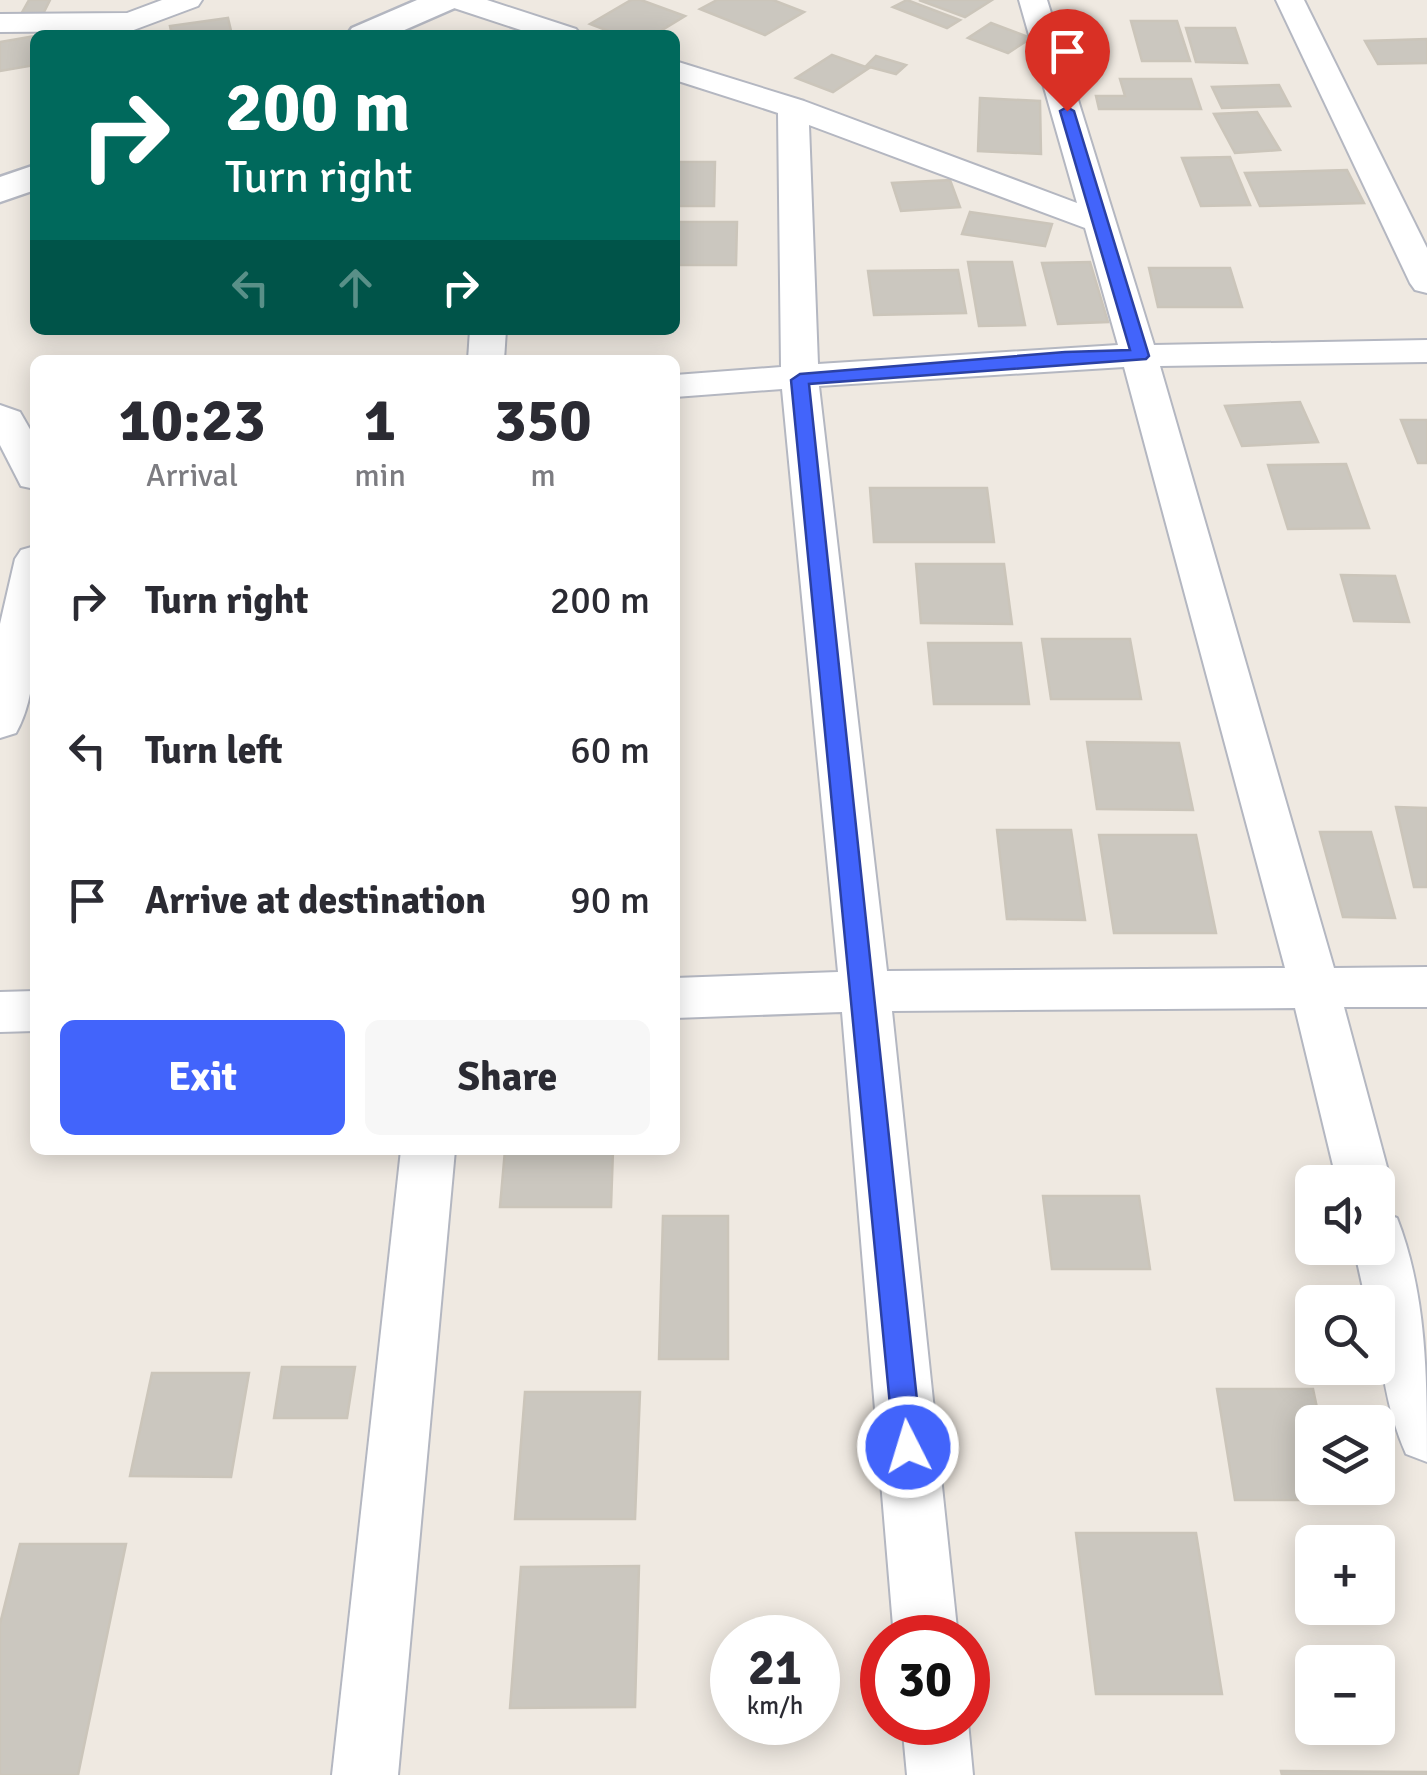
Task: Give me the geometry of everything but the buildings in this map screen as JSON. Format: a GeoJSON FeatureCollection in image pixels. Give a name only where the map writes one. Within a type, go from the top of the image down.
{"type":"FeatureCollection","features":[{"type":"Feature","properties":{"kind":"main road"},"geometry":{"type":"LineString","coordinates":[[376,30],[446,0]]}},
{"type":"Feature","properties":{"kind":"main road"},"geometry":{"type":"LineString","coordinates":[[0,191],[30,178]]}},
{"type":"Feature","properties":{"kind":"street"},"geometry":{"type":"LineString","coordinates":[[0,23],[131,22],[188,0]]}},
{"type":"Feature","properties":{"kind":"street"},"geometry":{"type":"LineString","coordinates":[[458,0],[551,30]]}},
{"type":"Feature","properties":{"kind":"street"},"geometry":{"type":"LineString","coordinates":[[1033,0],[1140,356],[1316,988],[1360,1165]]}},
{"type":"Feature","properties":{"kind":"street"},"geometry":{"type":"LineString","coordinates":[[1290,0],[1427,283]]}},
{"type":"Feature","properties":{"kind":"street"},"geometry":{"type":"LineString","coordinates":[[680,72],[793,108],[1101,223]]}},
{"type":"Feature","properties":{"kind":"street"},"geometry":{"type":"LineString","coordinates":[[793,108],[800,380],[865,990],[924,1615]]}},
{"type":"Feature","properties":{"kind":"street"},"geometry":{"type":"LineString","coordinates":[[680,386],[800,380],[1065,357],[1427,351]]}},
{"type":"Feature","properties":{"kind":"street"},"geometry":{"type":"LineString","coordinates":[[14,418],[30,463]]}},
{"type":"Feature","properties":{"kind":"street"},"geometry":{"type":"LineString","coordinates":[[0,722],[30,582]]}},
{"type":"Feature","properties":{"kind":"street"},"geometry":{"type":"LineString","coordinates":[[680,998],[865,990],[1427,987]]}},
{"type":"Feature","properties":{"kind":"street"},"geometry":{"type":"LineString","coordinates":[[0,1012],[30,1011]]}},
{"type":"Feature","properties":{"kind":"street"},"geometry":{"type":"LineString","coordinates":[[365,1775],[427,1155]]}},
{"type":"Feature","properties":{"kind":"street"},"geometry":{"type":"LineString","coordinates":[[1385,1265],[1427,1434]]}},
{"type":"Feature","properties":{"kind":"street"},"geometry":{"type":"LineString","coordinates":[[937,1745],[940,1775]]}},
{"type":"Feature","properties":{"kind":"route"},"geometry":{"type":"LineString","coordinates":[[908,1447],[865,990],[800,380],[1065,357],[1140,356],[1067,111]]}}]}
